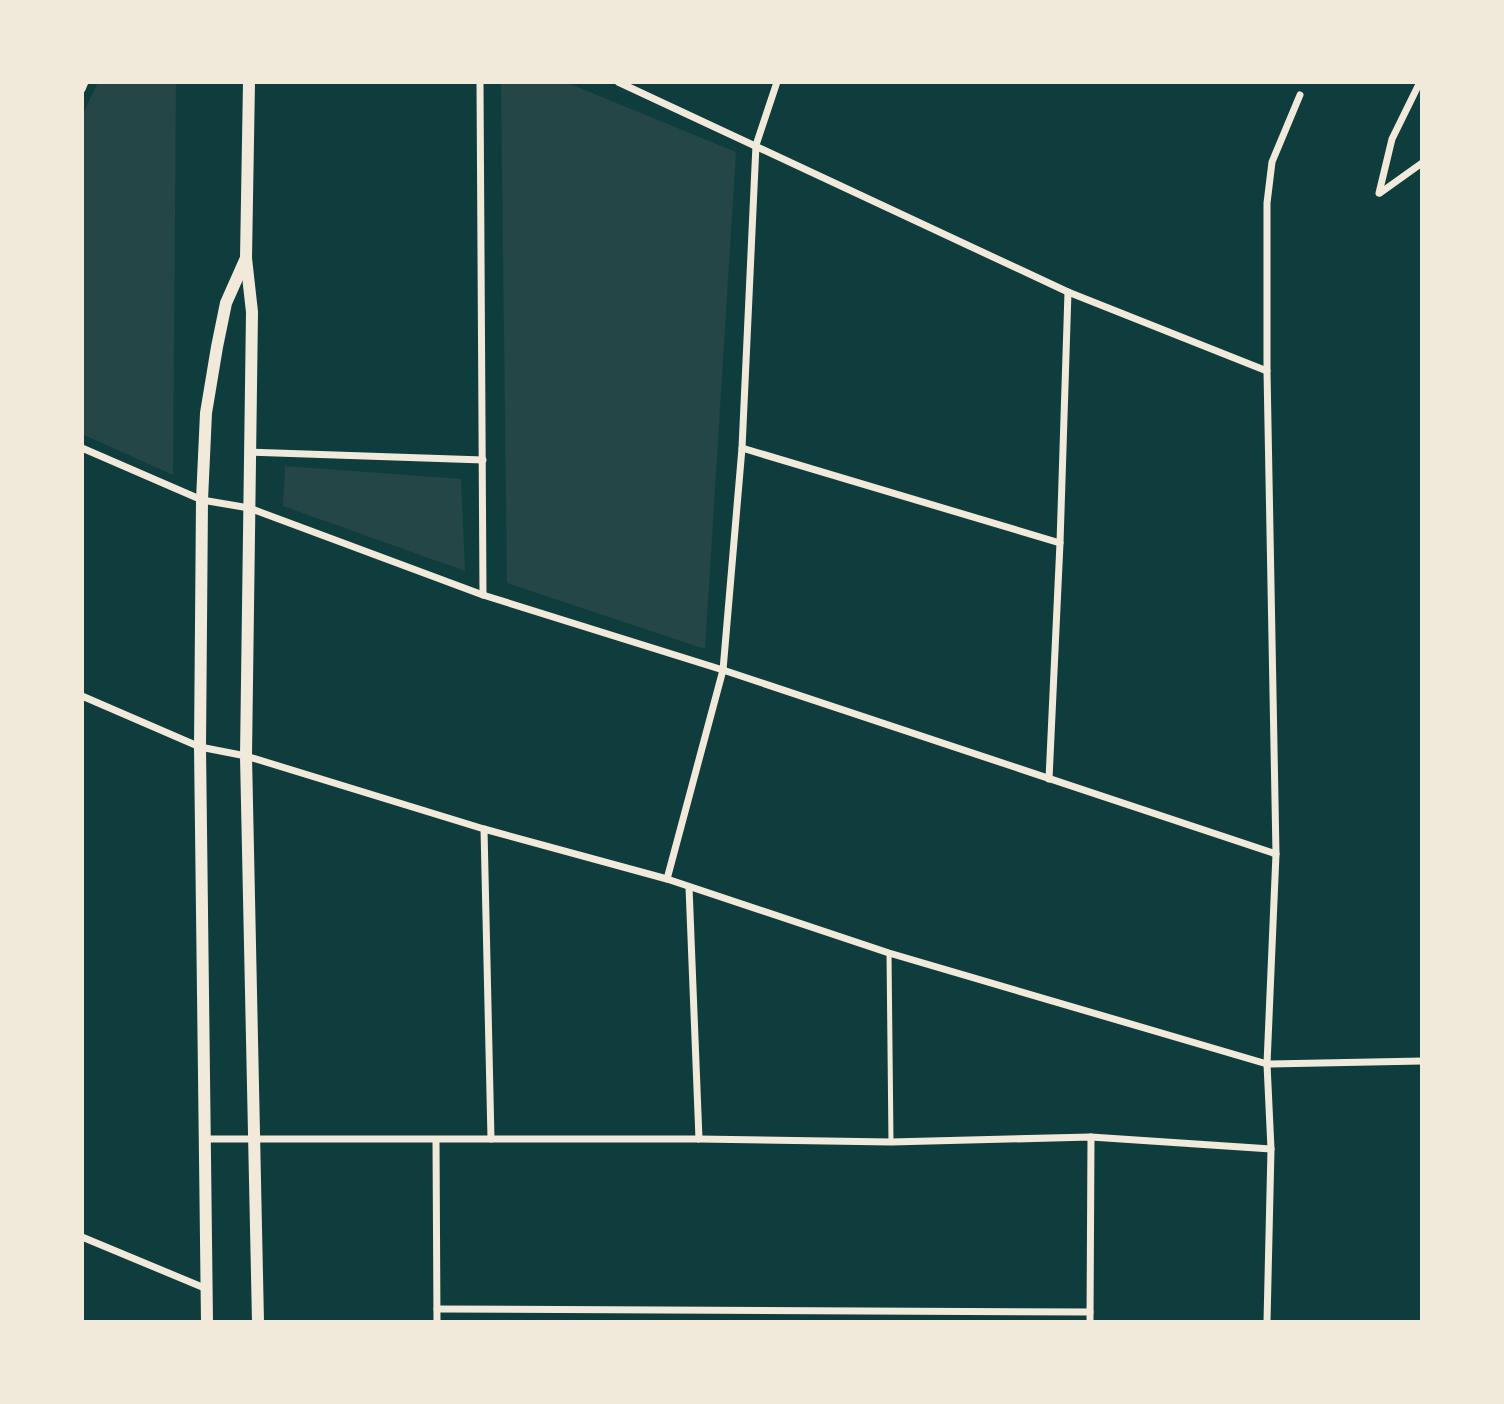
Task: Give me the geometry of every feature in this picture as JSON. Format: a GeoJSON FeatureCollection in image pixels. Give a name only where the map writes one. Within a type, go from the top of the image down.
{"type":"FeatureCollection","features":[{"type":"Feature","properties":{"kind":"street"},"geometry":{"type":"LineString","coordinates":[[82,89],[85,82]]}},
{"type":"Feature","properties":{"kind":"street"},"geometry":{"type":"LineString","coordinates":[[249,82],[246,258],[253,312],[246,756],[258,1322]]}},
{"type":"Feature","properties":{"kind":"street"},"geometry":{"type":"LineString","coordinates":[[480,82],[483,595]]}},
{"type":"Feature","properties":{"kind":"street"},"geometry":{"type":"LineString","coordinates":[[618,82],[1068,292],[1267,371]]}},
{"type":"Feature","properties":{"kind":"street"},"geometry":{"type":"LineString","coordinates":[[667,879],[723,670],[742,448],[756,145],[777,82]]}},
{"type":"Feature","properties":{"kind":"street"},"geometry":{"type":"LineString","coordinates":[[1420,82],[1392,139],[1380,193],[1422,163]]}},
{"type":"Feature","properties":{"kind":"street"},"geometry":{"type":"LineString","coordinates":[[1267,1322],[1271,1149],[1267,1064],[1276,854],[1267,371],[1268,180],[1272,162],[1300,95]]}},
{"type":"Feature","properties":{"kind":"street"},"geometry":{"type":"LineString","coordinates":[[207,1322],[200,747],[202,500],[206,413],[217,346],[226,303],[246,258]]}},
{"type":"Feature","properties":{"kind":"street"},"geometry":{"type":"LineString","coordinates":[[1049,779],[1068,292]]}},
{"type":"Feature","properties":{"kind":"street"},"geometry":{"type":"LineString","coordinates":[[82,448],[202,500],[249,508],[483,595],[723,670],[1276,854]]}},
{"type":"Feature","properties":{"kind":"street"},"geometry":{"type":"LineString","coordinates":[[742,448],[1060,544]]}},
{"type":"Feature","properties":{"kind":"street"},"geometry":{"type":"LineString","coordinates":[[250,452],[483,460]]}},
{"type":"Feature","properties":{"kind":"street"},"geometry":{"type":"LineString","coordinates":[[82,696],[200,747],[246,756],[484,829],[667,879],[888,953],[1267,1064],[1422,1062]]}},
{"type":"Feature","properties":{"kind":"street"},"geometry":{"type":"LineString","coordinates":[[484,829],[491,1139]]}},
{"type":"Feature","properties":{"kind":"street"},"geometry":{"type":"LineString","coordinates":[[690,887],[699,1139]]}},
{"type":"Feature","properties":{"kind":"street"},"geometry":{"type":"LineString","coordinates":[[205,1139],[699,1139],[891,1142],[1091,1137],[1271,1149]]}},
{"type":"Feature","properties":{"kind":"street"},"geometry":{"type":"LineString","coordinates":[[1090,1322],[1091,1137]]}},
{"type":"Feature","properties":{"kind":"street"},"geometry":{"type":"LineString","coordinates":[[436,1140],[437,1322]]}},
{"type":"Feature","properties":{"kind":"street"},"geometry":{"type":"LineString","coordinates":[[82,1237],[207,1289]]}},
{"type":"Feature","properties":{"kind":"street"},"geometry":{"type":"LineString","coordinates":[[437,1308],[1090,1312]]}},
{"type":"Feature","properties":{"kind":"street"},"geometry":{"type":"LineString","coordinates":[[774,1311],[774,1322]]}},
{"type":"Feature","properties":{"kind":"lane"},"geometry":{"type":"LineString","coordinates":[[888,953],[891,1142]]}},
{"type":"Feature","properties":{"kind":"shaded area"},"geometry":{"type":"Polygon","coordinates":[[[98,82],[176,82],[173,475],[82,434],[82,116],[98,82]]]}},
{"type":"Feature","properties":{"kind":"shaded area"},"geometry":{"type":"Polygon","coordinates":[[[501,82],[565,82],[736,152],[705,649],[507,583],[501,82]]]}},
{"type":"Feature","properties":{"kind":"shaded area"},"geometry":{"type":"Polygon","coordinates":[[[285,466],[461,479],[465,571],[283,506],[285,466]]]}}]}
